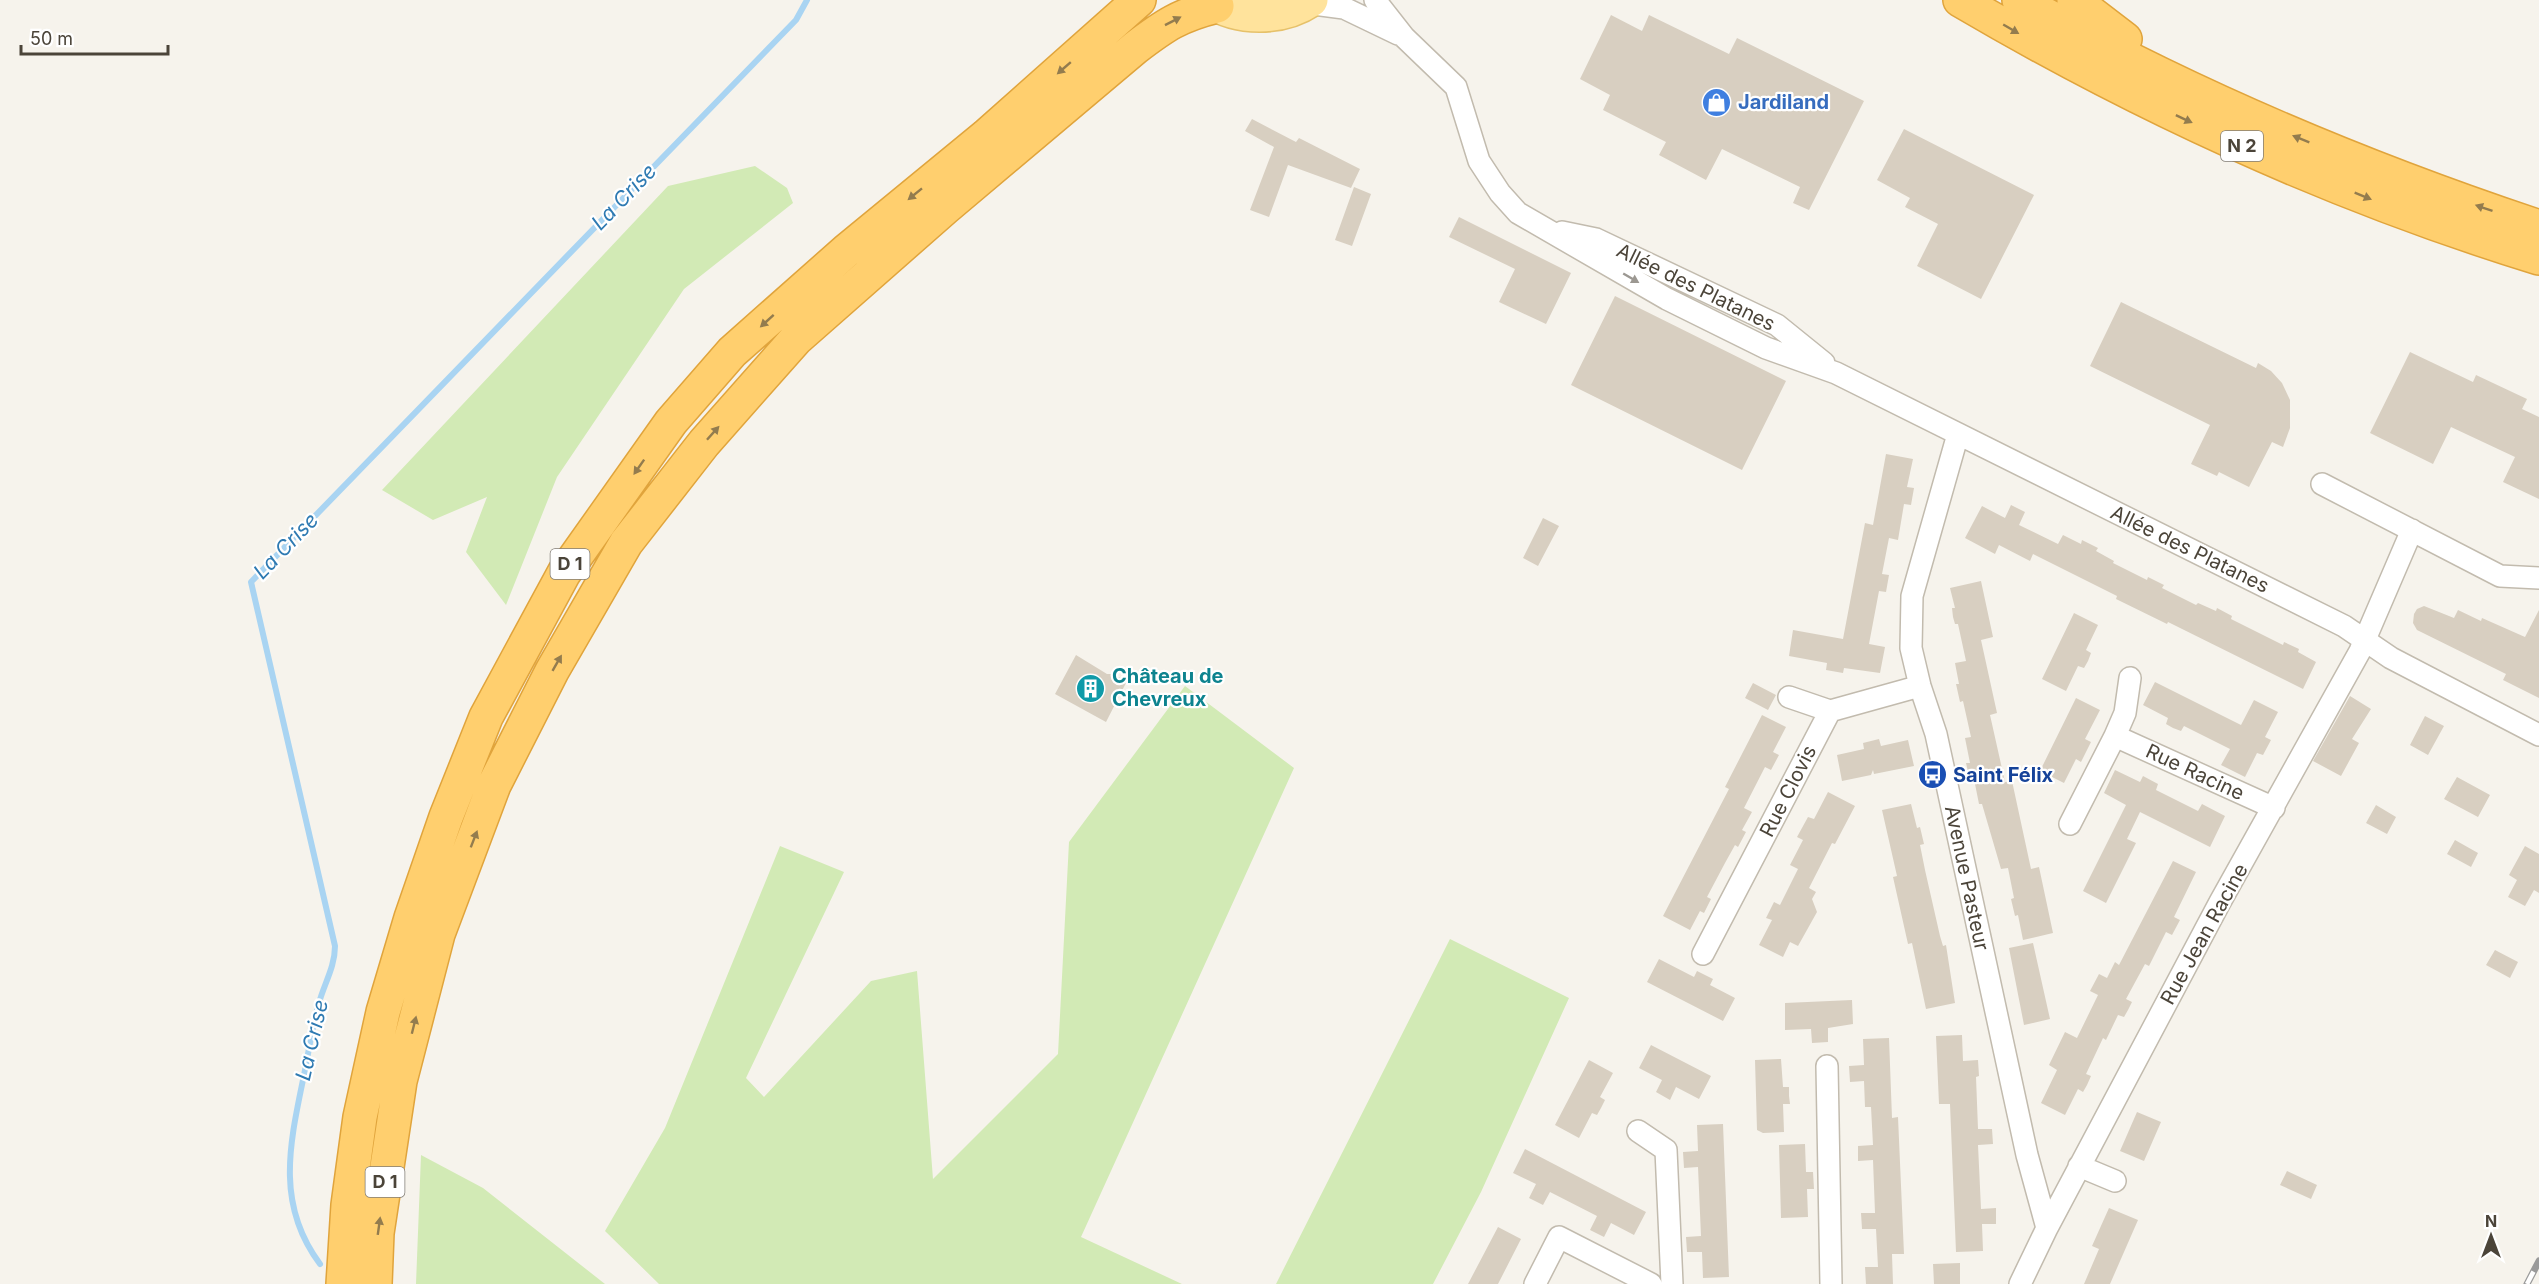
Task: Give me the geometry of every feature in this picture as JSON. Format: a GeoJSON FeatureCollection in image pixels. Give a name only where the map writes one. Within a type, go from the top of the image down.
{"type":"FeatureCollection","features":[{"type":"Feature","properties":{"kind":"highway","name":"D 1"},"geometry":{"type":"LineString","coordinates":[[343,1284],[348,1205],[360,1118],[383,1012],[411,918],[446,817],[486,717],[564,573],[671,422],[732,352],[846,251],[1004,120],[1139,0]]}},
{"type":"Feature","properties":{"kind":"highway","name":"N 2"},"geometry":{"type":"LineString","coordinates":[[1960,0],[2112,83],[2244,147],[2389,206],[2539,258]]}},
{"type":"Feature","properties":{"kind":"highway","name":"N 2"},"geometry":{"type":"LineString","coordinates":[[2019,0],[2138,64],[2292,136],[2382,172],[2539,227]]}},
{"type":"Feature","properties":{"kind":"highway"},"geometry":{"type":"LineString","coordinates":[[2074,0],[2208,98]]}},
{"type":"Feature","properties":{"kind":"highway","name":"D 1"},"geometry":{"type":"LineString","coordinates":[[375,1284],[377,1233],[400,1081],[438,934],[494,785],[552,671],[626,543],[704,443],[796,339],[945,207],[1135,48],[1167,24],[1213,3]]}},
{"type":"Feature","properties":{"kind":"main road"},"geometry":{"type":"LineString","coordinates":[[1213,3],[1247,15],[1277,14],[1309,2]]}},
{"type":"Feature","properties":{"kind":"street","name":"Allée des Platanes"},"geometry":{"type":"LineString","coordinates":[[1375,0],[1404,37],[1456,87],[1479,161],[1500,193],[1518,213],[1544,228],[1596,239],[1777,325],[1836,373],[2344,626],[2364,642],[2539,735]]}},
{"type":"Feature","properties":{"kind":"street","name":"Allée des Platanes"},"geometry":{"type":"LineString","coordinates":[[1309,2],[1344,8],[1404,37]]}},
{"type":"Feature","properties":{"kind":"street","name":"Avenue Pasteur"},"geometry":{"type":"LineString","coordinates":[[1958,434],[1912,596],[1911,648],[1920,686],[1936,734],[2027,1155],[2047,1228]]}},
{"type":"Feature","properties":{"kind":"street"},"geometry":{"type":"LineString","coordinates":[[2322,484],[2500,576],[2539,578]]}},
{"type":"Feature","properties":{"kind":"street","name":"Rue Jean Racine"},"geometry":{"type":"LineString","coordinates":[[2047,1228],[2220,902],[2364,642],[2412,530]]}},
{"type":"Feature","properties":{"kind":"street"},"geometry":{"type":"LineString","coordinates":[[2070,824],[2125,713],[2130,678]]}},
{"type":"Feature","properties":{"kind":"street"},"geometry":{"type":"LineString","coordinates":[[1789,697],[1830,711],[1920,686]]}},
{"type":"Feature","properties":{"kind":"street","name":"Rue Clovis"},"geometry":{"type":"LineString","coordinates":[[1703,954],[1830,711]]}},
{"type":"Feature","properties":{"kind":"street","name":"Rue Racine"},"geometry":{"type":"LineString","coordinates":[[2115,736],[2274,808]]}},
{"type":"Feature","properties":{"kind":"street"},"geometry":{"type":"LineString","coordinates":[[1827,1066],[1831,1284]]}},
{"type":"Feature","properties":{"kind":"street"},"geometry":{"type":"LineString","coordinates":[[1638,1131],[1666,1150],[1672,1284]]}},
{"type":"Feature","properties":{"kind":"street"},"geometry":{"type":"LineString","coordinates":[[2079,1166],[2115,1181]]}},
{"type":"Feature","properties":{"kind":"street"},"geometry":{"type":"LineString","coordinates":[[2020,1284],[2047,1228]]}},
{"type":"Feature","properties":{"kind":"street"},"geometry":{"type":"LineString","coordinates":[[1534,1284],[1559,1237],[1651,1284]]}},
{"type":"Feature","properties":{"kind":"green space"},"geometry":{"type":"Polygon","coordinates":[[[755,166],[787,188],[793,203],[684,289],[557,477],[506,605],[466,552],[487,497],[433,520],[382,490],[668,186],[755,166]]]}},
{"type":"Feature","properties":{"kind":"green space"},"geometry":{"type":"Polygon","coordinates":[[[1185,686],[1294,768],[1081,1237],[1182,1284],[659,1284],[605,1231],[665,1128],[780,846],[844,872],[746,1078],[764,1097],[871,981],[917,971],[933,1179],[1058,1054],[1069,842],[1185,686]]]}},
{"type":"Feature","properties":{"kind":"green space"},"geometry":{"type":"Polygon","coordinates":[[[1450,939],[1569,998],[1481,1192],[1433,1284],[1276,1284],[1450,939]]]}},
{"type":"Feature","properties":{"kind":"green space"},"geometry":{"type":"Polygon","coordinates":[[[421,1155],[483,1188],[605,1284],[416,1284],[421,1155]]]}},
{"type":"Feature","properties":{"kind":"building","name":"Jardiland"},"geometry":{"type":"Polygon","coordinates":[[[1611,15],[1642,31],[1649,15],[1729,54],[1737,38],[1864,101],[1809,210],[1793,203],[1800,187],[1722,149],[1706,180],[1659,155],[1666,142],[1603,110],[1610,95],[1580,79],[1611,15]]]}},
{"type":"Feature","properties":{"kind":"building"},"geometry":{"type":"Polygon","coordinates":[[[1252,119],[1296,142],[1299,138],[1360,169],[1351,188],[1288,165],[1269,217],[1250,210],[1274,147],[1245,131],[1252,119]]]}},
{"type":"Feature","properties":{"kind":"building"},"geometry":{"type":"Polygon","coordinates":[[[1904,129],[2034,195],[1981,299],[1917,266],[1938,224],[1905,207],[1910,198],[1877,180],[1904,129]]]}},
{"type":"Feature","properties":{"kind":"building"},"geometry":{"type":"Polygon","coordinates":[[[1354,187],[1371,194],[1352,246],[1335,240],[1354,187]]]}},
{"type":"Feature","properties":{"kind":"building"},"geometry":{"type":"Polygon","coordinates":[[[1459,217],[1571,273],[1546,324],[1499,302],[1515,269],[1449,237],[1459,217]]]}},
{"type":"Feature","properties":{"kind":"building"},"geometry":{"type":"Polygon","coordinates":[[[1615,296],[1786,381],[1742,470],[1571,385],[1615,296]]]}},
{"type":"Feature","properties":{"kind":"building"},"geometry":{"type":"Polygon","coordinates":[[[2121,302],[2256,368],[2258,363],[2271,371],[2282,383],[2290,400],[2290,428],[2283,447],[2272,442],[2249,487],[2219,472],[2217,476],[2191,464],[2210,425],[2090,366],[2121,302]]]}},
{"type":"Feature","properties":{"kind":"building"},"geometry":{"type":"Polygon","coordinates":[[[2410,352],[2473,382],[2476,375],[2527,399],[2522,409],[2539,417],[2539,499],[2503,482],[2515,457],[2451,427],[2433,464],[2370,433],[2410,352]]]}},
{"type":"Feature","properties":{"kind":"building"},"geometry":{"type":"Polygon","coordinates":[[[1886,454],[1913,459],[1907,487],[1914,488],[1911,505],[1904,504],[1898,540],[1889,538],[1882,574],[1889,575],[1886,592],[1879,591],[1869,644],[1885,647],[1880,673],[1844,668],[1843,673],[1826,670],[1827,663],[1789,656],[1793,630],[1843,639],[1865,523],[1873,525],[1886,454]]]}},
{"type":"Feature","properties":{"kind":"building"},"geometry":{"type":"Polygon","coordinates":[[[2011,505],[2025,512],[2019,525],[2058,544],[2063,535],[2081,544],[2082,540],[2098,548],[2096,551],[2114,561],[2113,563],[2147,580],[2148,577],[2164,585],[2162,588],[2196,605],[2198,603],[2216,611],[2217,608],[2232,616],[2231,619],[2283,645],[2284,642],[2299,649],[2298,652],[2316,662],[2303,689],[2168,622],[2167,624],[2116,599],[2117,596],[2033,554],[2030,561],[1999,545],[1995,554],[1965,538],[1982,506],[2005,518],[2011,505]]]}},
{"type":"Feature","properties":{"kind":"building"},"geometry":{"type":"Polygon","coordinates":[[[1543,518],[1559,526],[1538,566],[1523,558],[1543,518]]]}},
{"type":"Feature","properties":{"kind":"building"},"geometry":{"type":"Polygon","coordinates":[[[1981,581],[1993,637],[1981,640],[1997,713],[1990,715],[2005,782],[2012,781],[2031,869],[2039,867],[2053,933],[2023,940],[2018,915],[2015,916],[2011,899],[2014,898],[2008,868],[2001,869],[1982,804],[1979,804],[1974,779],[1970,780],[1966,763],[1970,763],[1965,738],[1971,737],[1963,701],[1960,702],[1956,684],[1959,684],[1955,663],[1966,661],[1958,624],[1955,624],[1953,617],[1952,608],[1955,608],[1950,588],[1981,581]]]}},
{"type":"Feature","properties":{"kind":"building"},"geometry":{"type":"Polygon","coordinates":[[[2424,606],[2454,618],[2458,610],[2525,637],[2539,610],[2539,698],[2503,680],[2506,674],[2417,630],[2413,623],[2414,614],[2417,609],[2424,606]]]}},
{"type":"Feature","properties":{"kind":"building"},"geometry":{"type":"Polygon","coordinates":[[[2074,613],[2098,625],[2086,650],[2091,653],[2088,661],[2084,668],[2078,666],[2066,691],[2042,679],[2074,613]]]}},
{"type":"Feature","properties":{"kind":"building","name":"Château de Chevreux"},"geometry":{"type":"Polygon","coordinates":[[[1076,655],[1107,674],[1127,681],[1106,722],[1055,694],[1076,655]]]}},
{"type":"Feature","properties":{"kind":"building"},"geometry":{"type":"Polygon","coordinates":[[[2155,682],[2241,725],[2254,700],[2278,712],[2265,737],[2271,740],[2263,755],[2257,753],[2245,777],[2221,765],[2230,749],[2184,726],[2181,731],[2173,728],[2166,724],[2168,718],[2143,705],[2155,682]]]}},
{"type":"Feature","properties":{"kind":"building"},"geometry":{"type":"Polygon","coordinates":[[[1753,683],[1776,695],[1768,710],[1745,698],[1753,683]]]}},
{"type":"Feature","properties":{"kind":"building"},"geometry":{"type":"Polygon","coordinates":[[[2350,696],[2371,709],[2352,739],[2359,743],[2341,776],[2313,761],[2350,696]]]}},
{"type":"Feature","properties":{"kind":"building"},"geometry":{"type":"Polygon","coordinates":[[[2076,698],[2100,710],[2085,739],[2091,742],[2081,762],[2076,759],[2064,783],[2040,771],[2076,698]]]}},
{"type":"Feature","properties":{"kind":"building"},"geometry":{"type":"Polygon","coordinates":[[[1762,715],[1786,727],[1773,752],[1779,755],[1771,770],[1765,767],[1744,808],[1752,812],[1742,830],[1746,832],[1738,847],[1735,845],[1707,897],[1711,899],[1704,913],[1700,911],[1690,930],[1663,916],[1729,789],[1725,787],[1762,715]]]}},
{"type":"Feature","properties":{"kind":"building"},"geometry":{"type":"Polygon","coordinates":[[[2425,716],[2444,726],[2428,755],[2410,745],[2425,716]]]}},
{"type":"Feature","properties":{"kind":"building"},"geometry":{"type":"Polygon","coordinates":[[[1879,739],[1881,746],[1908,740],[1914,766],[1874,774],[1873,770],[1871,775],[1842,781],[1837,755],[1864,749],[1863,743],[1879,739]]]}},
{"type":"Feature","properties":{"kind":"building"},"geometry":{"type":"Polygon","coordinates":[[[2115,770],[2140,782],[2143,776],[2158,784],[2156,790],[2198,811],[2202,804],[2225,816],[2210,847],[2140,812],[2127,839],[2136,843],[2106,903],[2083,891],[2126,805],[2104,793],[2115,770]]]}},
{"type":"Feature","properties":{"kind":"building"},"geometry":{"type":"Polygon","coordinates":[[[2457,777],[2490,795],[2478,817],[2444,799],[2457,777]]]}},
{"type":"Feature","properties":{"kind":"building"},"geometry":{"type":"Polygon","coordinates":[[[1828,792],[1855,806],[1835,844],[1832,843],[1809,888],[1816,892],[1812,899],[1817,912],[1798,946],[1790,942],[1783,957],[1759,945],[1772,920],[1766,918],[1774,902],[1780,905],[1798,869],[1790,865],[1803,840],[1797,837],[1808,817],[1814,819],[1828,792]]]}},
{"type":"Feature","properties":{"kind":"building"},"geometry":{"type":"Polygon","coordinates":[[[1911,804],[1924,844],[1920,845],[1940,936],[1943,946],[1946,945],[1955,1003],[1926,1009],[1912,943],[1908,944],[1893,877],[1897,876],[1882,810],[1911,804]]]}},
{"type":"Feature","properties":{"kind":"building"},"geometry":{"type":"Polygon","coordinates":[[[2376,805],[2396,817],[2387,834],[2366,823],[2376,805]]]}},
{"type":"Feature","properties":{"kind":"building"},"geometry":{"type":"Polygon","coordinates":[[[2455,840],[2478,853],[2471,867],[2447,854],[2455,840]]]}},
{"type":"Feature","properties":{"kind":"building"},"geometry":{"type":"Polygon","coordinates":[[[2525,846],[2539,854],[2539,893],[2534,890],[2525,906],[2508,897],[2517,880],[2509,875],[2525,846]]]}},
{"type":"Feature","properties":{"kind":"building"},"geometry":{"type":"Polygon","coordinates":[[[2173,861],[2196,872],[2174,917],[2180,920],[2172,935],[2166,932],[2149,966],[2145,964],[2126,999],[2132,1002],[2128,1010],[2124,1017],[2118,1015],[2106,1040],[2103,1038],[2086,1074],[2091,1076],[2087,1085],[2083,1092],[2078,1089],[2065,1115],[2041,1103],[2057,1070],[2049,1065],[2065,1032],[2077,1038],[2098,995],[2090,991],[2099,974],[2107,978],[2115,962],[2119,965],[2173,861]]]}},
{"type":"Feature","properties":{"kind":"building"},"geometry":{"type":"Polygon","coordinates":[[[2033,943],[2050,1019],[2024,1025],[2009,948],[2033,943]]]}},
{"type":"Feature","properties":{"kind":"building"},"geometry":{"type":"Polygon","coordinates":[[[2495,950],[2518,962],[2510,978],[2486,965],[2495,950]]]}},
{"type":"Feature","properties":{"kind":"building"},"geometry":{"type":"Polygon","coordinates":[[[1659,959],[1694,977],[1697,971],[1713,979],[1710,985],[1735,998],[1723,1021],[1647,982],[1659,959]]]}},
{"type":"Feature","properties":{"kind":"building"},"geometry":{"type":"Polygon","coordinates":[[[1852,1000],[1853,1024],[1828,1028],[1828,1042],[1812,1043],[1811,1029],[1785,1030],[1785,1003],[1852,1000]]]}},
{"type":"Feature","properties":{"kind":"building"},"geometry":{"type":"Polygon","coordinates":[[[1962,1035],[1963,1061],[1978,1060],[1979,1076],[1976,1077],[1978,1129],[1992,1129],[1993,1144],[1978,1145],[1981,1209],[1996,1208],[1996,1224],[1982,1224],[1983,1251],[1956,1252],[1950,1104],[1939,1104],[1936,1036],[1962,1035]]]}},
{"type":"Feature","properties":{"kind":"building"},"geometry":{"type":"Polygon","coordinates":[[[1889,1038],[1892,1118],[1898,1117],[1904,1254],[1892,1254],[1893,1284],[1866,1284],[1865,1267],[1878,1267],[1876,1229],[1862,1229],[1861,1213],[1875,1213],[1873,1160],[1858,1161],[1858,1146],[1873,1145],[1871,1107],[1865,1107],[1864,1081],[1850,1082],[1849,1066],[1864,1065],[1863,1039],[1889,1038]]]}},
{"type":"Feature","properties":{"kind":"building"},"geometry":{"type":"Polygon","coordinates":[[[1651,1045],[1711,1076],[1699,1099],[1676,1087],[1670,1100],[1656,1092],[1662,1080],[1639,1068],[1651,1045]]]}},
{"type":"Feature","properties":{"kind":"building"},"geometry":{"type":"Polygon","coordinates":[[[1781,1059],[1783,1087],[1789,1087],[1790,1104],[1783,1104],[1784,1132],[1763,1133],[1757,1130],[1755,1060],[1781,1059]]]}},
{"type":"Feature","properties":{"kind":"building"},"geometry":{"type":"Polygon","coordinates":[[[1589,1060],[1613,1073],[1600,1097],[1605,1100],[1601,1108],[1597,1115],[1592,1113],[1579,1138],[1555,1125],[1589,1060]]]}},
{"type":"Feature","properties":{"kind":"building"},"geometry":{"type":"Polygon","coordinates":[[[2137,1112],[2161,1122],[2144,1161],[2120,1151],[2137,1112]]]}},
{"type":"Feature","properties":{"kind":"building"},"geometry":{"type":"Polygon","coordinates":[[[1723,1124],[1729,1277],[1703,1278],[1702,1252],[1687,1252],[1686,1237],[1701,1236],[1698,1167],[1684,1168],[1683,1152],[1698,1151],[1697,1125],[1723,1124]]]}},
{"type":"Feature","properties":{"kind":"building"},"geometry":{"type":"Polygon","coordinates":[[[1805,1144],[1806,1172],[1813,1172],[1814,1189],[1807,1189],[1808,1217],[1781,1218],[1779,1145],[1805,1144]]]}},
{"type":"Feature","properties":{"kind":"building"},"geometry":{"type":"Polygon","coordinates":[[[1525,1149],[1646,1212],[1634,1235],[1611,1223],[1604,1237],[1590,1230],[1597,1216],[1550,1192],[1543,1205],[1529,1198],[1536,1184],[1513,1173],[1525,1149]]]}},
{"type":"Feature","properties":{"kind":"building"},"geometry":{"type":"Polygon","coordinates":[[[2287,1171],[2317,1185],[2311,1199],[2280,1185],[2287,1171]]]}},
{"type":"Feature","properties":{"kind":"building"},"geometry":{"type":"Polygon","coordinates":[[[2109,1208],[2138,1220],[2110,1284],[2084,1284],[2099,1249],[2092,1246],[2109,1208]]]}},
{"type":"Feature","properties":{"kind":"building"},"geometry":{"type":"Polygon","coordinates":[[[1498,1227],[1521,1239],[1498,1284],[1468,1284],[1498,1227]]]}},
{"type":"Feature","properties":{"kind":"building"},"geometry":{"type":"Polygon","coordinates":[[[1960,1263],[1960,1284],[1934,1284],[1933,1264],[1960,1263]]]}},
{"type":"Feature","properties":{"kind":"waterway","name":"La Crise"},"geometry":{"type":"LineString","coordinates":[[320,1264],[306,1241],[291,1196],[291,1149],[312,1030],[333,961],[335,946],[251,582],[796,20],[807,0]]}},
{"type":"Feature","properties":{"kind":"railway"},"geometry":{"type":"LineString","coordinates":[[2527,1284],[2539,1261]]}},
{"type":"Feature","properties":{"kind":"place","name":"Jardiland"},"geometry":{"type":"Point","coordinates":[1717,102]}},
{"type":"Feature","properties":{"kind":"place","name":"Château de Chevreux"},"geometry":{"type":"Point","coordinates":[1091,688]}},
{"type":"Feature","properties":{"kind":"place","name":"Saint Félix"},"geometry":{"type":"Point","coordinates":[1932,775]}}]}
